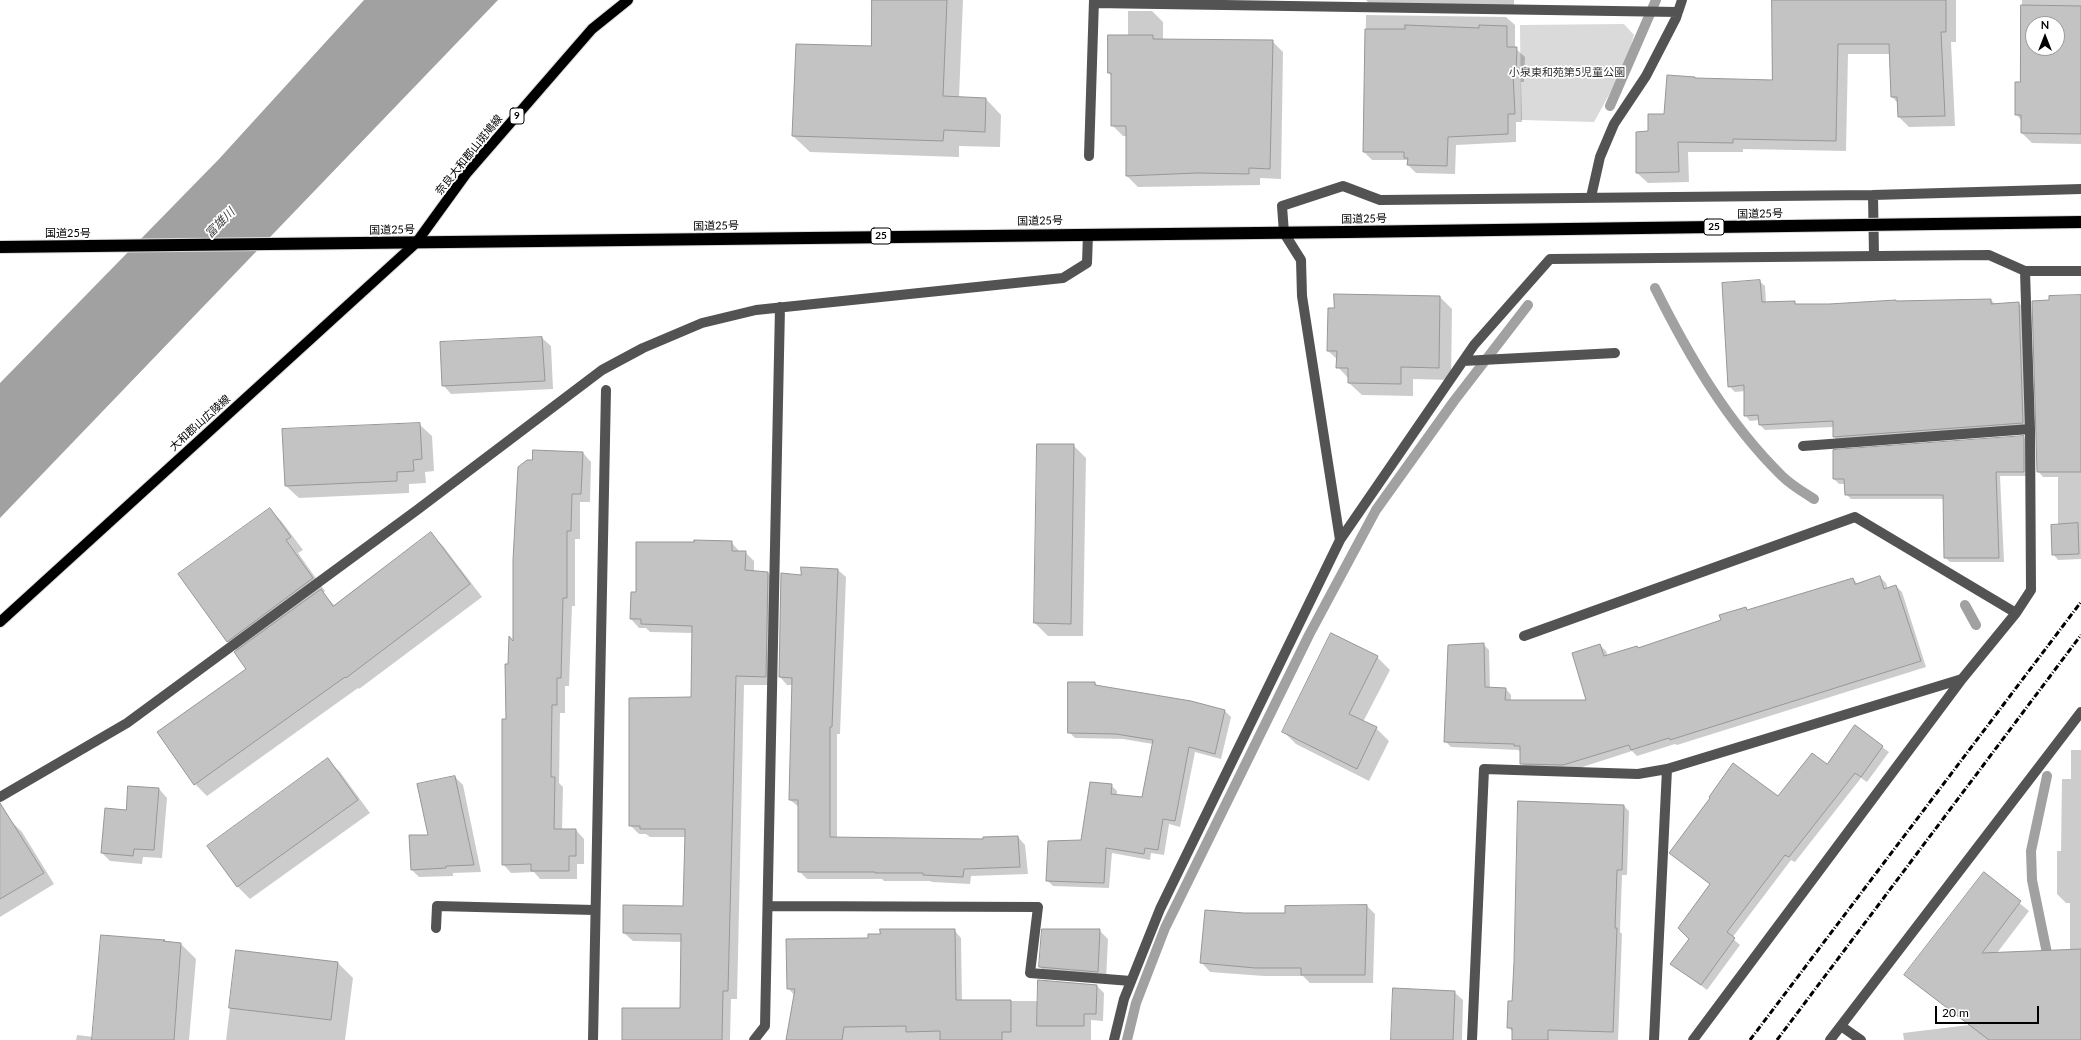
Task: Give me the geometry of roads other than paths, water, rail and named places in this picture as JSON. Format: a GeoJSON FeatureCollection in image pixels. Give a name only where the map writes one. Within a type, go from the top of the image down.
{"type":"FeatureCollection","features":[{"type":"Feature","properties":{"kind":"highway","name":"国道25号"},"geometry":{"type":"LineString","coordinates":[[2,246],[1284,233],[2081,222]]}},
{"type":"Feature","properties":{"kind":"main road","name":"奈良大和郡山斑鳩線"},"geometry":{"type":"LineString","coordinates":[[416,243],[466,174],[592,29],[628,0]]}},
{"type":"Feature","properties":{"kind":"main road","name":"大和郡山広陵線"},"geometry":{"type":"LineString","coordinates":[[0,622],[416,243]]}},
{"type":"Feature","properties":{"kind":"street"},"geometry":{"type":"LineString","coordinates":[[1591,197],[1600,157],[1614,124],[1646,76],[1678,12],[1682,0]]}},
{"type":"Feature","properties":{"kind":"street"},"geometry":{"type":"LineString","coordinates":[[1089,156],[1094,1],[1678,12]]}},
{"type":"Feature","properties":{"kind":"street"},"geometry":{"type":"LineString","coordinates":[[1340,540],[1302,296],[1301,260],[1284,233],[1282,206],[1343,186],[1380,200],[1873,195],[2081,189]]}},
{"type":"Feature","properties":{"kind":"street"},"geometry":{"type":"LineString","coordinates":[[1873,195],[1874,256]]}},
{"type":"Feature","properties":{"kind":"street"},"geometry":{"type":"LineString","coordinates":[[0,797],[127,723],[417,510],[602,370],[643,348],[702,323],[756,310],[1064,278],[1087,263],[1088,234]]}},
{"type":"Feature","properties":{"kind":"street"},"geometry":{"type":"LineString","coordinates":[[1114,1040],[1124,999],[1160,909],[1340,540],[1462,361],[1474,345],[1550,259],[1989,255],[2025,271],[2081,271]]}},
{"type":"Feature","properties":{"kind":"street"},"geometry":{"type":"LineString","coordinates":[[1693,1040],[1962,679],[2016,613],[2031,590],[2030,429],[2025,271]]}},
{"type":"Feature","properties":{"kind":"street"},"geometry":{"type":"LineString","coordinates":[[754,1040],[765,1026],[780,307]]}},
{"type":"Feature","properties":{"kind":"street"},"geometry":{"type":"LineString","coordinates":[[1462,361],[1615,353]]}},
{"type":"Feature","properties":{"kind":"street"},"geometry":{"type":"LineString","coordinates":[[593,1040],[594,910],[606,390]]}},
{"type":"Feature","properties":{"kind":"street"},"geometry":{"type":"LineString","coordinates":[[1803,446],[2030,429]]}},
{"type":"Feature","properties":{"kind":"street"},"geometry":{"type":"LineString","coordinates":[[1524,636],[1855,517],[2016,613]]}},
{"type":"Feature","properties":{"kind":"street"},"geometry":{"type":"LineString","coordinates":[[1472,1040],[1484,769],[1638,774],[1667,769],[1962,679]]}},
{"type":"Feature","properties":{"kind":"street"},"geometry":{"type":"LineString","coordinates":[[1830,1040],[2081,712]]}},
{"type":"Feature","properties":{"kind":"street"},"geometry":{"type":"LineString","coordinates":[[1654,1040],[1667,769]]}},
{"type":"Feature","properties":{"kind":"street"},"geometry":{"type":"LineString","coordinates":[[436,928],[437,906],[594,910]]}},
{"type":"Feature","properties":{"kind":"street"},"geometry":{"type":"LineString","coordinates":[[768,906],[1038,907],[1030,973],[1131,981]]}},
{"type":"Feature","properties":{"kind":"street"},"geometry":{"type":"LineString","coordinates":[[1841,1026],[1861,1040]]}},
{"type":"Feature","properties":{"kind":"water","name":"富雄川"},"geometry":{"type":"Polygon","coordinates":[[[364,0],[498,0],[0,518],[0,383],[219,159],[364,0]]]}},
{"type":"Feature","properties":{"kind":"waterway"},"geometry":{"type":"LineString","coordinates":[[1610,106],[1656,0]]}},
{"type":"Feature","properties":{"kind":"waterway"},"geometry":{"type":"LineString","coordinates":[[1655,288],[1681,338],[1727,411],[1762,455],[1782,476],[1814,499]]}},
{"type":"Feature","properties":{"kind":"waterway"},"geometry":{"type":"LineString","coordinates":[[1127,1040],[1136,1003],[1165,928],[1309,635],[1376,510],[1454,401],[1528,305]]}},
{"type":"Feature","properties":{"kind":"waterway"},"geometry":{"type":"LineString","coordinates":[[1965,605],[1976,625]]}},
{"type":"Feature","properties":{"kind":"waterway"},"geometry":{"type":"LineString","coordinates":[[2047,776],[2031,851],[2032,880],[2049,963]]}},
{"type":"Feature","properties":{"kind":"railway"},"geometry":{"type":"LineString","coordinates":[[1750,1040],[2081,602]]}},
{"type":"Feature","properties":{"kind":"railway"},"geometry":{"type":"LineString","coordinates":[[1777,1040],[2081,635]]}},
{"type":"Feature","properties":{"kind":"park label","name":"小泉東和苑第5児童公園"},"geometry":{"type":"Point","coordinates":[1567,72]}}]}
